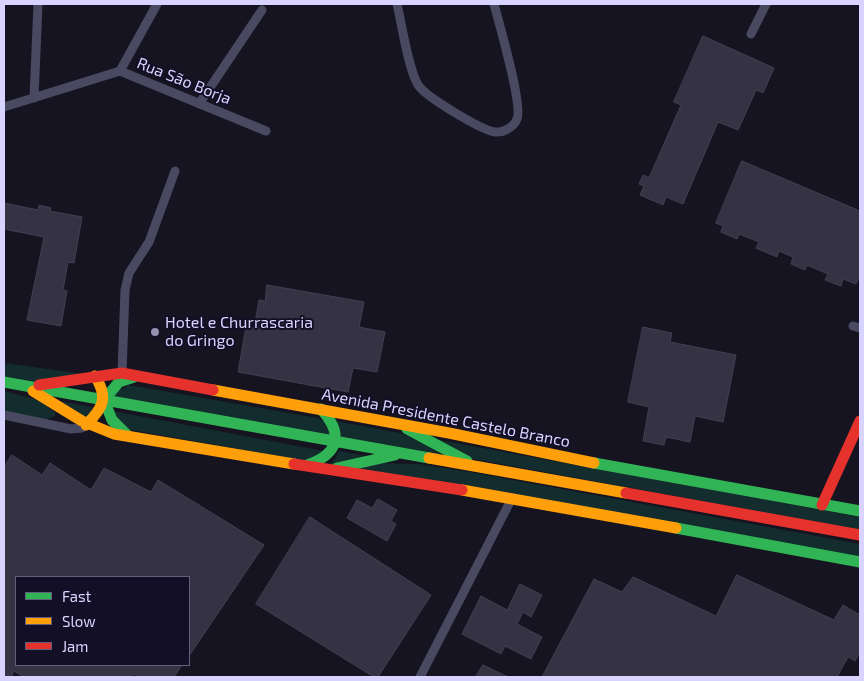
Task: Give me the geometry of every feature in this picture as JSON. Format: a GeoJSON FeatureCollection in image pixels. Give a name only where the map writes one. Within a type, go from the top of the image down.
{"type":"FeatureCollection","features":[{"type":"Feature","properties":{"kind":"main road","name":"Avenida Presidente Castelo Branco"},"geometry":{"type":"LineString","coordinates":[[25,387],[122,373],[395,423],[599,464],[860,511]]}},
{"type":"Feature","properties":{"kind":"main road"},"geometry":{"type":"LineString","coordinates":[[95,376],[103,389],[104,400],[110,418],[119,430],[127,435]]}},
{"type":"Feature","properties":{"kind":"main road"},"geometry":{"type":"LineString","coordinates":[[86,425],[100,410],[104,400],[119,382],[139,376]]}},
{"type":"Feature","properties":{"kind":"main road","name":"Avenida Presidente Castelo Branco"},"geometry":{"type":"LineString","coordinates":[[4,382],[860,535]]}},
{"type":"Feature","properties":{"kind":"main road","name":"Avenida Presidente Castelo Branco"},"geometry":{"type":"LineString","coordinates":[[25,387],[60,407],[86,425],[102,431],[304,466],[512,498],[860,562]]}},
{"type":"Feature","properties":{"kind":"main road"},"geometry":{"type":"LineString","coordinates":[[304,466],[321,462],[332,450],[336,442],[336,432],[333,423],[321,410]]}},
{"type":"Feature","properties":{"kind":"main road"},"geometry":{"type":"LineString","coordinates":[[822,505],[860,421]]}},
{"type":"Feature","properties":{"kind":"main road"},"geometry":{"type":"LineString","coordinates":[[395,423],[478,467]]}},
{"type":"Feature","properties":{"kind":"main road"},"geometry":{"type":"LineString","coordinates":[[330,470],[400,453]]}},
{"type":"Feature","properties":{"kind":"street"},"geometry":{"type":"LineString","coordinates":[[34,98],[38,4]]}},
{"type":"Feature","properties":{"kind":"street"},"geometry":{"type":"LineString","coordinates":[[120,72],[157,4]]}},
{"type":"Feature","properties":{"kind":"street"},"geometry":{"type":"LineString","coordinates":[[397,4],[413,75],[419,86],[427,95],[486,130],[498,133],[510,128],[517,119],[518,102],[494,4]]}},
{"type":"Feature","properties":{"kind":"street"},"geometry":{"type":"LineString","coordinates":[[751,34],[766,4]]}},
{"type":"Feature","properties":{"kind":"street"},"geometry":{"type":"LineString","coordinates":[[199,104],[262,10]]}},
{"type":"Feature","properties":{"kind":"street","name":"Rua São Borja"},"geometry":{"type":"LineString","coordinates":[[4,107],[120,72],[266,131]]}},
{"type":"Feature","properties":{"kind":"street"},"geometry":{"type":"LineString","coordinates":[[122,373],[125,290],[129,274],[149,242],[175,171]]}},
{"type":"Feature","properties":{"kind":"street"},"geometry":{"type":"LineString","coordinates":[[45,424],[58,420],[60,407]]}},
{"type":"Feature","properties":{"kind":"street","name":"Avenida Presidente Castelo Branco"},"geometry":{"type":"LineString","coordinates":[[4,416],[75,429],[86,425]]}},
{"type":"Feature","properties":{"kind":"street"},"geometry":{"type":"LineString","coordinates":[[420,677],[512,498]]}},
{"type":"Feature","properties":{"kind":"green space"},"geometry":{"type":"Polygon","coordinates":[[[4,363],[84,374],[38,382],[4,376],[4,363]]]}},
{"type":"Feature","properties":{"kind":"green space"},"geometry":{"type":"Polygon","coordinates":[[[129,385],[318,418],[327,424],[331,436],[114,397],[118,391],[129,385]]]}},
{"type":"Feature","properties":{"kind":"green space"},"geometry":{"type":"Polygon","coordinates":[[[4,391],[35,399],[55,412],[55,416],[44,420],[4,411],[4,391]]]}},
{"type":"Feature","properties":{"kind":"green space"},"geometry":{"type":"Polygon","coordinates":[[[56,400],[97,408],[87,420],[56,400]]]}},
{"type":"Feature","properties":{"kind":"green space"},"geometry":{"type":"Polygon","coordinates":[[[113,411],[329,452],[313,462],[126,429],[122,427],[113,411]]]}},
{"type":"Feature","properties":{"kind":"green space"},"geometry":{"type":"Polygon","coordinates":[[[336,421],[400,433],[428,446],[443,456],[342,438],[336,421]]]}},
{"type":"Feature","properties":{"kind":"green space"},"geometry":{"type":"Polygon","coordinates":[[[428,438],[860,517],[860,530],[468,458],[428,438]]]}},
{"type":"Feature","properties":{"kind":"green space"},"geometry":{"type":"Polygon","coordinates":[[[339,451],[372,457],[327,466],[334,460],[339,451]]]}},
{"type":"Feature","properties":{"kind":"green space"},"geometry":{"type":"Polygon","coordinates":[[[378,463],[419,464],[475,473],[860,544],[860,558],[350,470],[378,463]]]}},
{"type":"Feature","properties":{"kind":"building"},"geometry":{"type":"Polygon","coordinates":[[[703,36],[774,68],[763,93],[756,90],[738,130],[718,122],[683,204],[666,197],[663,205],[640,195],[644,186],[639,184],[643,175],[649,178],[681,105],[674,102],[703,36]]]}},
{"type":"Feature","properties":{"kind":"building"},"geometry":{"type":"Polygon","coordinates":[[[742,161],[860,211],[860,275],[856,284],[843,279],[841,286],[825,280],[828,274],[807,265],[805,270],[791,264],[793,257],[779,251],[777,257],[756,248],[759,242],[739,234],[737,239],[721,232],[723,226],[716,223],[742,161]]]}},
{"type":"Feature","properties":{"kind":"building"},"geometry":{"type":"Polygon","coordinates":[[[4,203],[38,210],[39,205],[51,208],[50,211],[82,217],[74,263],[68,262],[63,290],[67,291],[61,326],[27,320],[44,237],[4,229],[4,203]]]}},
{"type":"Feature","properties":{"kind":"building"},"geometry":{"type":"Polygon","coordinates":[[[267,285],[364,302],[359,327],[385,332],[377,372],[353,368],[348,392],[238,372],[246,327],[254,328],[259,300],[265,301],[267,285]]]}},
{"type":"Feature","properties":{"kind":"building"},"geometry":{"type":"Polygon","coordinates":[[[643,327],[672,333],[670,342],[736,355],[723,422],[695,416],[690,442],[666,437],[664,445],[643,441],[649,407],[628,402],[643,327]]]}},
{"type":"Feature","properties":{"kind":"building"},"geometry":{"type":"Polygon","coordinates":[[[12,455],[42,475],[50,463],[91,490],[104,468],[151,492],[158,480],[264,545],[190,655],[190,576],[15,576],[15,666],[181,666],[174,677],[139,677],[134,674],[132,677],[24,677],[14,671],[11,677],[4,677],[4,467],[12,455]]]}},
{"type":"Feature","properties":{"kind":"building"},"geometry":{"type":"Polygon","coordinates":[[[378,499],[397,510],[391,521],[396,524],[387,541],[347,518],[357,500],[372,508],[378,499]]]}},
{"type":"Feature","properties":{"kind":"building"},"geometry":{"type":"Polygon","coordinates":[[[310,517],[431,595],[378,677],[374,677],[256,604],[310,517]]]}},
{"type":"Feature","properties":{"kind":"building"},"geometry":{"type":"Polygon","coordinates":[[[737,575],[834,620],[843,605],[860,615],[860,652],[855,661],[848,657],[837,677],[542,677],[594,579],[622,592],[633,577],[716,616],[737,575]]]}},
{"type":"Feature","properties":{"kind":"building"},"geometry":{"type":"Polygon","coordinates":[[[520,584],[542,595],[531,617],[523,612],[517,624],[542,637],[531,659],[505,646],[501,654],[462,634],[481,596],[507,610],[520,584]]]}},
{"type":"Feature","properties":{"kind":"building"},"geometry":{"type":"Polygon","coordinates":[[[483,665],[508,677],[476,677],[483,665]]]}},
{"type":"Feature","properties":{"kind":"traffic: fast"},"geometry":{"type":"LineString","coordinates":[[127,435],[112,420],[104,400],[119,382],[134,377]]}},
{"type":"Feature","properties":{"kind":"traffic: fast"},"geometry":{"type":"LineString","coordinates":[[4,382],[429,458]]}},
{"type":"Feature","properties":{"kind":"traffic: fast"},"geometry":{"type":"LineString","coordinates":[[307,465],[326,455],[332,449],[335,442],[333,427],[321,409]]}},
{"type":"Feature","properties":{"kind":"traffic: fast"},"geometry":{"type":"LineString","coordinates":[[407,429],[467,461]]}},
{"type":"Feature","properties":{"kind":"traffic: fast"},"geometry":{"type":"LineString","coordinates":[[337,468],[395,455]]}},
{"type":"Feature","properties":{"kind":"traffic: fast"},"geometry":{"type":"LineString","coordinates":[[594,463],[860,511]]}},
{"type":"Feature","properties":{"kind":"traffic: fast"},"geometry":{"type":"LineString","coordinates":[[676,528],[860,562]]}},
{"type":"Feature","properties":{"kind":"traffic: slow"},"geometry":{"type":"LineString","coordinates":[[86,425],[97,413],[103,397],[95,376]]}},
{"type":"Feature","properties":{"kind":"traffic: slow"},"geometry":{"type":"LineString","coordinates":[[213,390],[449,433],[594,463]]}},
{"type":"Feature","properties":{"kind":"traffic: slow"},"geometry":{"type":"LineString","coordinates":[[33,391],[82,421],[114,434],[294,464]]}},
{"type":"Feature","properties":{"kind":"traffic: slow"},"geometry":{"type":"LineString","coordinates":[[429,458],[626,493]]}},
{"type":"Feature","properties":{"kind":"traffic: slow"},"geometry":{"type":"LineString","coordinates":[[462,490],[676,528]]}},
{"type":"Feature","properties":{"kind":"traffic: jam"},"geometry":{"type":"LineString","coordinates":[[39,385],[122,373],[213,390]]}},
{"type":"Feature","properties":{"kind":"traffic: jam"},"geometry":{"type":"LineString","coordinates":[[822,505],[860,421]]}},
{"type":"Feature","properties":{"kind":"traffic: jam"},"geometry":{"type":"LineString","coordinates":[[294,464],[462,490]]}},
{"type":"Feature","properties":{"kind":"traffic: jam"},"geometry":{"type":"LineString","coordinates":[[626,493],[860,535]]}},
{"type":"Feature","properties":{"kind":"place","name":"Hotel e Churrascaria do Gringo"},"geometry":{"type":"Point","coordinates":[155,332]}}]}
